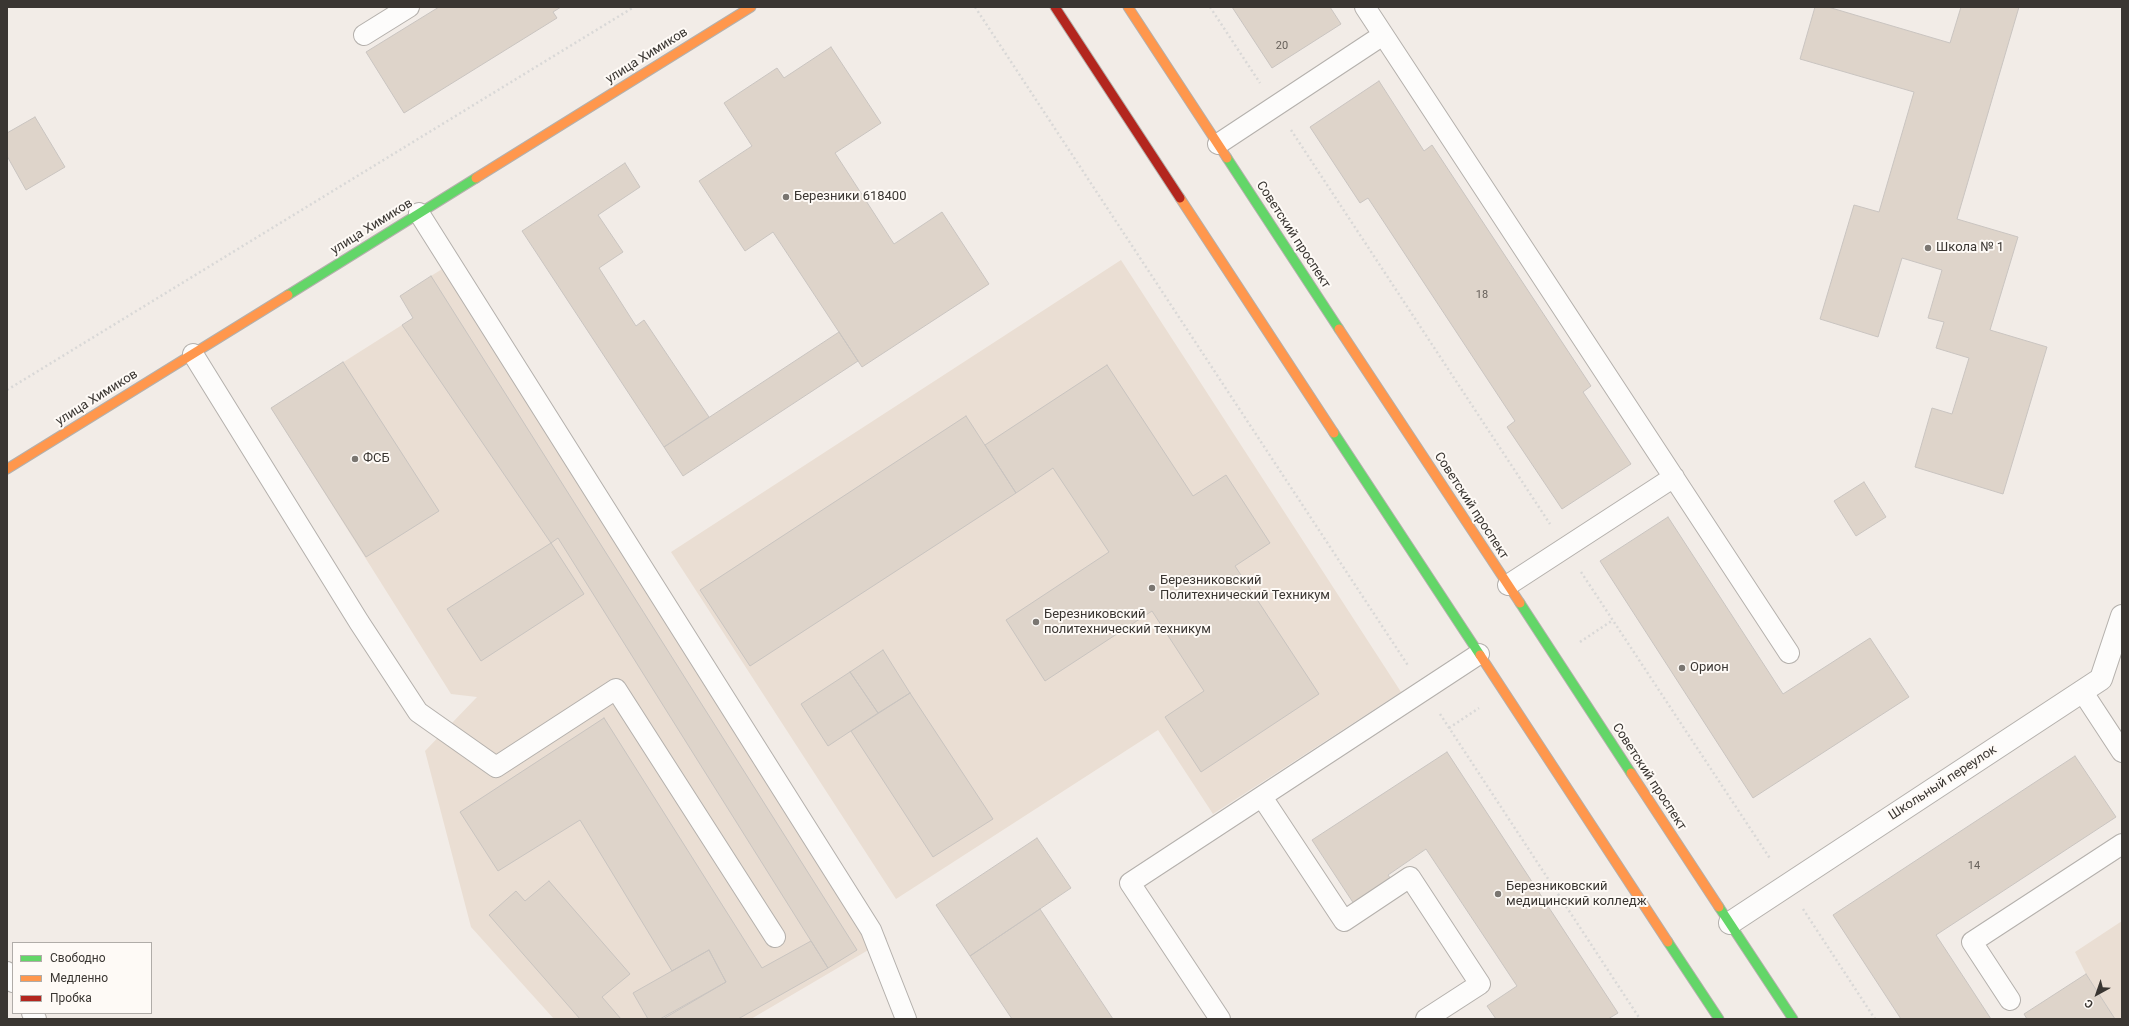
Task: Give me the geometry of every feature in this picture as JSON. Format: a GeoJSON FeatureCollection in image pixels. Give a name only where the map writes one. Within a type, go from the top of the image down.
{"type":"FeatureCollection","features":[{"type":"Feature","properties":{"kind":"main road","name":"улица Химиков"},"geometry":{"type":"LineString","coordinates":[[7,469],[751,7]]}},
{"type":"Feature","properties":{"kind":"main road"},"geometry":{"type":"LineString","coordinates":[[1055,7],[1719,1019]]}},
{"type":"Feature","properties":{"kind":"main road","name":"Советский проспект"},"geometry":{"type":"LineString","coordinates":[[1128,7],[1793,1019]]}},
{"type":"Feature","properties":{"kind":"street","name":"Школьный переулок"},"geometry":{"type":"LineString","coordinates":[[1730,923],[2101,679],[2122,616]]}},
{"type":"Feature","properties":{"kind":"lane"},"geometry":{"type":"LineString","coordinates":[[364,35],[409,7]]}},
{"type":"Feature","properties":{"kind":"lane"},"geometry":{"type":"LineString","coordinates":[[1365,7],[1790,654]]}},
{"type":"Feature","properties":{"kind":"lane"},"geometry":{"type":"LineString","coordinates":[[1218,144],[1383,35]]}},
{"type":"Feature","properties":{"kind":"lane"},"geometry":{"type":"LineString","coordinates":[[419,213],[871,930],[906,1019]]}},
{"type":"Feature","properties":{"kind":"lane"},"geometry":{"type":"LineString","coordinates":[[193,354],[359,622],[418,712],[496,767],[616,689],[775,937]]}},
{"type":"Feature","properties":{"kind":"lane"},"geometry":{"type":"LineString","coordinates":[[1508,585],[1674,477]]}},
{"type":"Feature","properties":{"kind":"lane"},"geometry":{"type":"LineString","coordinates":[[1220,1019],[1130,884],[1480,654]]}},
{"type":"Feature","properties":{"kind":"lane"},"geometry":{"type":"LineString","coordinates":[[2082,692],[2122,752]]}},
{"type":"Feature","properties":{"kind":"lane"},"geometry":{"type":"LineString","coordinates":[[1262,797],[1344,920],[1410,877],[1480,984],[1426,1019]]}},
{"type":"Feature","properties":{"kind":"lane"},"geometry":{"type":"LineString","coordinates":[[2010,1000],[1972,942],[2122,844]]}},
{"type":"Feature","properties":{"kind":"path"},"geometry":{"type":"LineString","coordinates":[[7,390],[634,7]]}},
{"type":"Feature","properties":{"kind":"path"},"geometry":{"type":"LineString","coordinates":[[975,7],[1640,1019]]}},
{"type":"Feature","properties":{"kind":"path"},"geometry":{"type":"LineString","coordinates":[[1210,7],[1875,1019]]}},
{"type":"Feature","properties":{"kind":"shaded area"},"geometry":{"type":"Polygon","coordinates":[[[458,259],[887,939],[751,1019],[554,1019],[471,927],[425,751],[477,697],[451,694],[271,408],[413,318],[431,276],[458,259]]]}},
{"type":"Feature","properties":{"kind":"shaded area","name":"Березниковский политехнический техникум"},"geometry":{"type":"Polygon","coordinates":[[[1121,260],[1401,692],[1213,814],[1158,730],[896,899],[671,552],[1121,260]]]}},
{"type":"Feature","properties":{"kind":"shaded area"},"geometry":{"type":"Polygon","coordinates":[[[2122,921],[2122,1019],[2115,1019],[2086,974],[2075,952],[2122,921]]]}},
{"type":"Feature","properties":{"kind":"building"},"geometry":{"type":"Polygon","coordinates":[[[439,7],[561,7],[553,12],[557,18],[404,113],[366,52],[439,7]]]}},
{"type":"Feature","properties":{"kind":"building"},"geometry":{"type":"Polygon","coordinates":[[[1232,7],[1330,7],[1341,24],[1272,68],[1232,7]]]}},
{"type":"Feature","properties":{"kind":"building","name":"Школа № 1"},"geometry":{"type":"Polygon","coordinates":[[[1815,7],[1828,7],[1950,43],[1961,7],[2019,7],[1957,219],[2018,237],[1990,330],[2047,347],[2003,494],[1915,467],[1932,408],[1952,414],[1969,358],[1936,348],[1944,322],[1928,318],[1942,270],[1902,258],[1878,337],[1820,319],[1854,205],[1879,212],[1914,92],[1800,59],[1815,7]]]}},
{"type":"Feature","properties":{"kind":"building","name":"Березники 618400"},"geometry":{"type":"Polygon","coordinates":[[[831,47],[881,123],[835,153],[894,244],[942,212],[989,284],[862,367],[773,232],[745,251],[699,181],[752,146],[724,103],[777,68],[784,78],[831,47]]]}},
{"type":"Feature","properties":{"kind":"building"},"geometry":{"type":"Polygon","coordinates":[[[1379,81],[1424,151],[1432,145],[1591,386],[1583,392],[1631,464],[1562,509],[1507,427],[1515,421],[1368,198],[1360,203],[1310,127],[1379,81]]]}},
{"type":"Feature","properties":{"kind":"building"},"geometry":{"type":"Polygon","coordinates":[[[35,117],[65,167],[26,190],[7,156],[7,133],[35,117]]]}},
{"type":"Feature","properties":{"kind":"building"},"geometry":{"type":"Polygon","coordinates":[[[625,163],[640,187],[598,215],[623,252],[599,268],[636,326],[644,320],[709,417],[664,447],[522,231],[625,163]]]}},
{"type":"Feature","properties":{"kind":"building"},"geometry":{"type":"Polygon","coordinates":[[[431,276],[857,950],[828,968],[558,538],[551,543],[402,325],[413,318],[400,296],[431,276]]]}},
{"type":"Feature","properties":{"kind":"building"},"geometry":{"type":"Polygon","coordinates":[[[839,332],[858,361],[683,476],[664,447],[839,332]]]}},
{"type":"Feature","properties":{"kind":"building","name":"ФСБ"},"geometry":{"type":"Polygon","coordinates":[[[343,362],[439,511],[366,557],[271,408],[343,362]]]}},
{"type":"Feature","properties":{"kind":"building","name":"Березниковский Политехнический Техникум"},"geometry":{"type":"Polygon","coordinates":[[[1107,365],[1193,496],[1226,475],[1270,543],[1235,566],[1319,694],[1201,772],[1165,717],[1204,691],[1152,611],[1045,681],[1006,620],[1109,552],[1053,468],[1016,493],[985,445],[1107,365]]]}},
{"type":"Feature","properties":{"kind":"building"},"geometry":{"type":"Polygon","coordinates":[[[966,416],[1016,493],[750,666],[700,590],[966,416]]]}},
{"type":"Feature","properties":{"kind":"building"},"geometry":{"type":"Polygon","coordinates":[[[1864,482],[1886,517],[1856,536],[1834,501],[1864,482]]]}},
{"type":"Feature","properties":{"kind":"building"},"geometry":{"type":"Polygon","coordinates":[[[1668,517],[1783,694],[1870,638],[1909,697],[1753,798],[1600,561],[1668,517]]]}},
{"type":"Feature","properties":{"kind":"building"},"geometry":{"type":"Polygon","coordinates":[[[551,543],[584,594],[481,661],[447,609],[551,543]]]}},
{"type":"Feature","properties":{"kind":"building"},"geometry":{"type":"Polygon","coordinates":[[[883,650],[910,693],[878,713],[850,672],[883,650]]]}},
{"type":"Feature","properties":{"kind":"building"},"geometry":{"type":"Polygon","coordinates":[[[850,672],[878,713],[828,746],[801,704],[850,672]]]}},
{"type":"Feature","properties":{"kind":"building"},"geometry":{"type":"Polygon","coordinates":[[[910,693],[993,819],[933,857],[851,731],[910,693]]]}},
{"type":"Feature","properties":{"kind":"building"},"geometry":{"type":"Polygon","coordinates":[[[604,718],[762,968],[811,941],[828,968],[738,1019],[663,1019],[726,982],[709,950],[672,971],[580,820],[498,871],[460,812],[604,718]]]}},
{"type":"Feature","properties":{"kind":"building","name":"Березниковский медицинский колледж"},"geometry":{"type":"Polygon","coordinates":[[[1447,752],[1618,1013],[1608,1019],[1496,1019],[1487,1006],[1517,986],[1426,849],[1388,875],[1393,882],[1356,907],[1312,840],[1447,752]]]}},
{"type":"Feature","properties":{"kind":"building"},"geometry":{"type":"Polygon","coordinates":[[[2075,756],[2116,817],[1936,935],[1991,1019],[1901,1019],[1833,915],[2075,756]]]}},
{"type":"Feature","properties":{"kind":"building"},"geometry":{"type":"Polygon","coordinates":[[[1037,838],[1071,888],[970,956],[936,905],[1037,838]]]}},
{"type":"Feature","properties":{"kind":"building"},"geometry":{"type":"Polygon","coordinates":[[[549,881],[630,974],[602,997],[621,1019],[580,1019],[489,915],[516,891],[525,901],[549,881]]]}},
{"type":"Feature","properties":{"kind":"building"},"geometry":{"type":"Polygon","coordinates":[[[1040,909],[1113,1019],[1012,1019],[970,956],[1040,909]]]}},
{"type":"Feature","properties":{"kind":"building"},"geometry":{"type":"Polygon","coordinates":[[[709,950],[726,982],[660,1019],[648,1019],[633,993],[709,950]]]}},
{"type":"Feature","properties":{"kind":"building"},"geometry":{"type":"Polygon","coordinates":[[[2086,974],[2115,1019],[2027,1019],[2024,1014],[2086,974]]]}},
{"type":"Feature","properties":{"kind":"traffic: fast"},"geometry":{"type":"LineString","coordinates":[[1227,158],[1339,329]]}},
{"type":"Feature","properties":{"kind":"traffic: fast"},"geometry":{"type":"LineString","coordinates":[[288,295],[476,178]]}},
{"type":"Feature","properties":{"kind":"traffic: fast"},"geometry":{"type":"LineString","coordinates":[[1334,433],[1480,655]]}},
{"type":"Feature","properties":{"kind":"traffic: fast"},"geometry":{"type":"LineString","coordinates":[[1520,603],[1631,773]]}},
{"type":"Feature","properties":{"kind":"traffic: fast"},"geometry":{"type":"LineString","coordinates":[[1719,907],[1793,1019]]}},
{"type":"Feature","properties":{"kind":"traffic: fast"},"geometry":{"type":"LineString","coordinates":[[1668,942],[1719,1019]]}},
{"type":"Feature","properties":{"kind":"traffic: slow"},"geometry":{"type":"LineString","coordinates":[[476,178],[751,7]]}},
{"type":"Feature","properties":{"kind":"traffic: slow"},"geometry":{"type":"LineString","coordinates":[[1128,7],[1227,158]]}},
{"type":"Feature","properties":{"kind":"traffic: slow"},"geometry":{"type":"LineString","coordinates":[[1180,198],[1334,433]]}},
{"type":"Feature","properties":{"kind":"traffic: slow"},"geometry":{"type":"LineString","coordinates":[[7,469],[288,295]]}},
{"type":"Feature","properties":{"kind":"traffic: slow"},"geometry":{"type":"LineString","coordinates":[[1339,329],[1520,603]]}},
{"type":"Feature","properties":{"kind":"traffic: slow"},"geometry":{"type":"LineString","coordinates":[[1480,655],[1668,942]]}},
{"type":"Feature","properties":{"kind":"traffic: slow"},"geometry":{"type":"LineString","coordinates":[[1631,773],[1719,907]]}},
{"type":"Feature","properties":{"kind":"traffic: jam"},"geometry":{"type":"LineString","coordinates":[[1055,7],[1180,198]]}},
{"type":"Feature","properties":{"kind":"place","name":"Березники 618400"},"geometry":{"type":"Point","coordinates":[786,197]}},
{"type":"Feature","properties":{"kind":"place","name":"Школа № 1"},"geometry":{"type":"Point","coordinates":[1928,248]}},
{"type":"Feature","properties":{"kind":"place","name":"ФСБ"},"geometry":{"type":"Point","coordinates":[355,459]}},
{"type":"Feature","properties":{"kind":"place","name":"Березниковский Политехнический Техникум"},"geometry":{"type":"Point","coordinates":[1152,588]}},
{"type":"Feature","properties":{"kind":"place","name":"Березниковский политехнический техникум"},"geometry":{"type":"Point","coordinates":[1036,622]}},
{"type":"Feature","properties":{"kind":"place","name":"Орион"},"geometry":{"type":"Point","coordinates":[1682,668]}},
{"type":"Feature","properties":{"kind":"place","name":"Березниковский медицинский колледж"},"geometry":{"type":"Point","coordinates":[1498,894]}}]}
